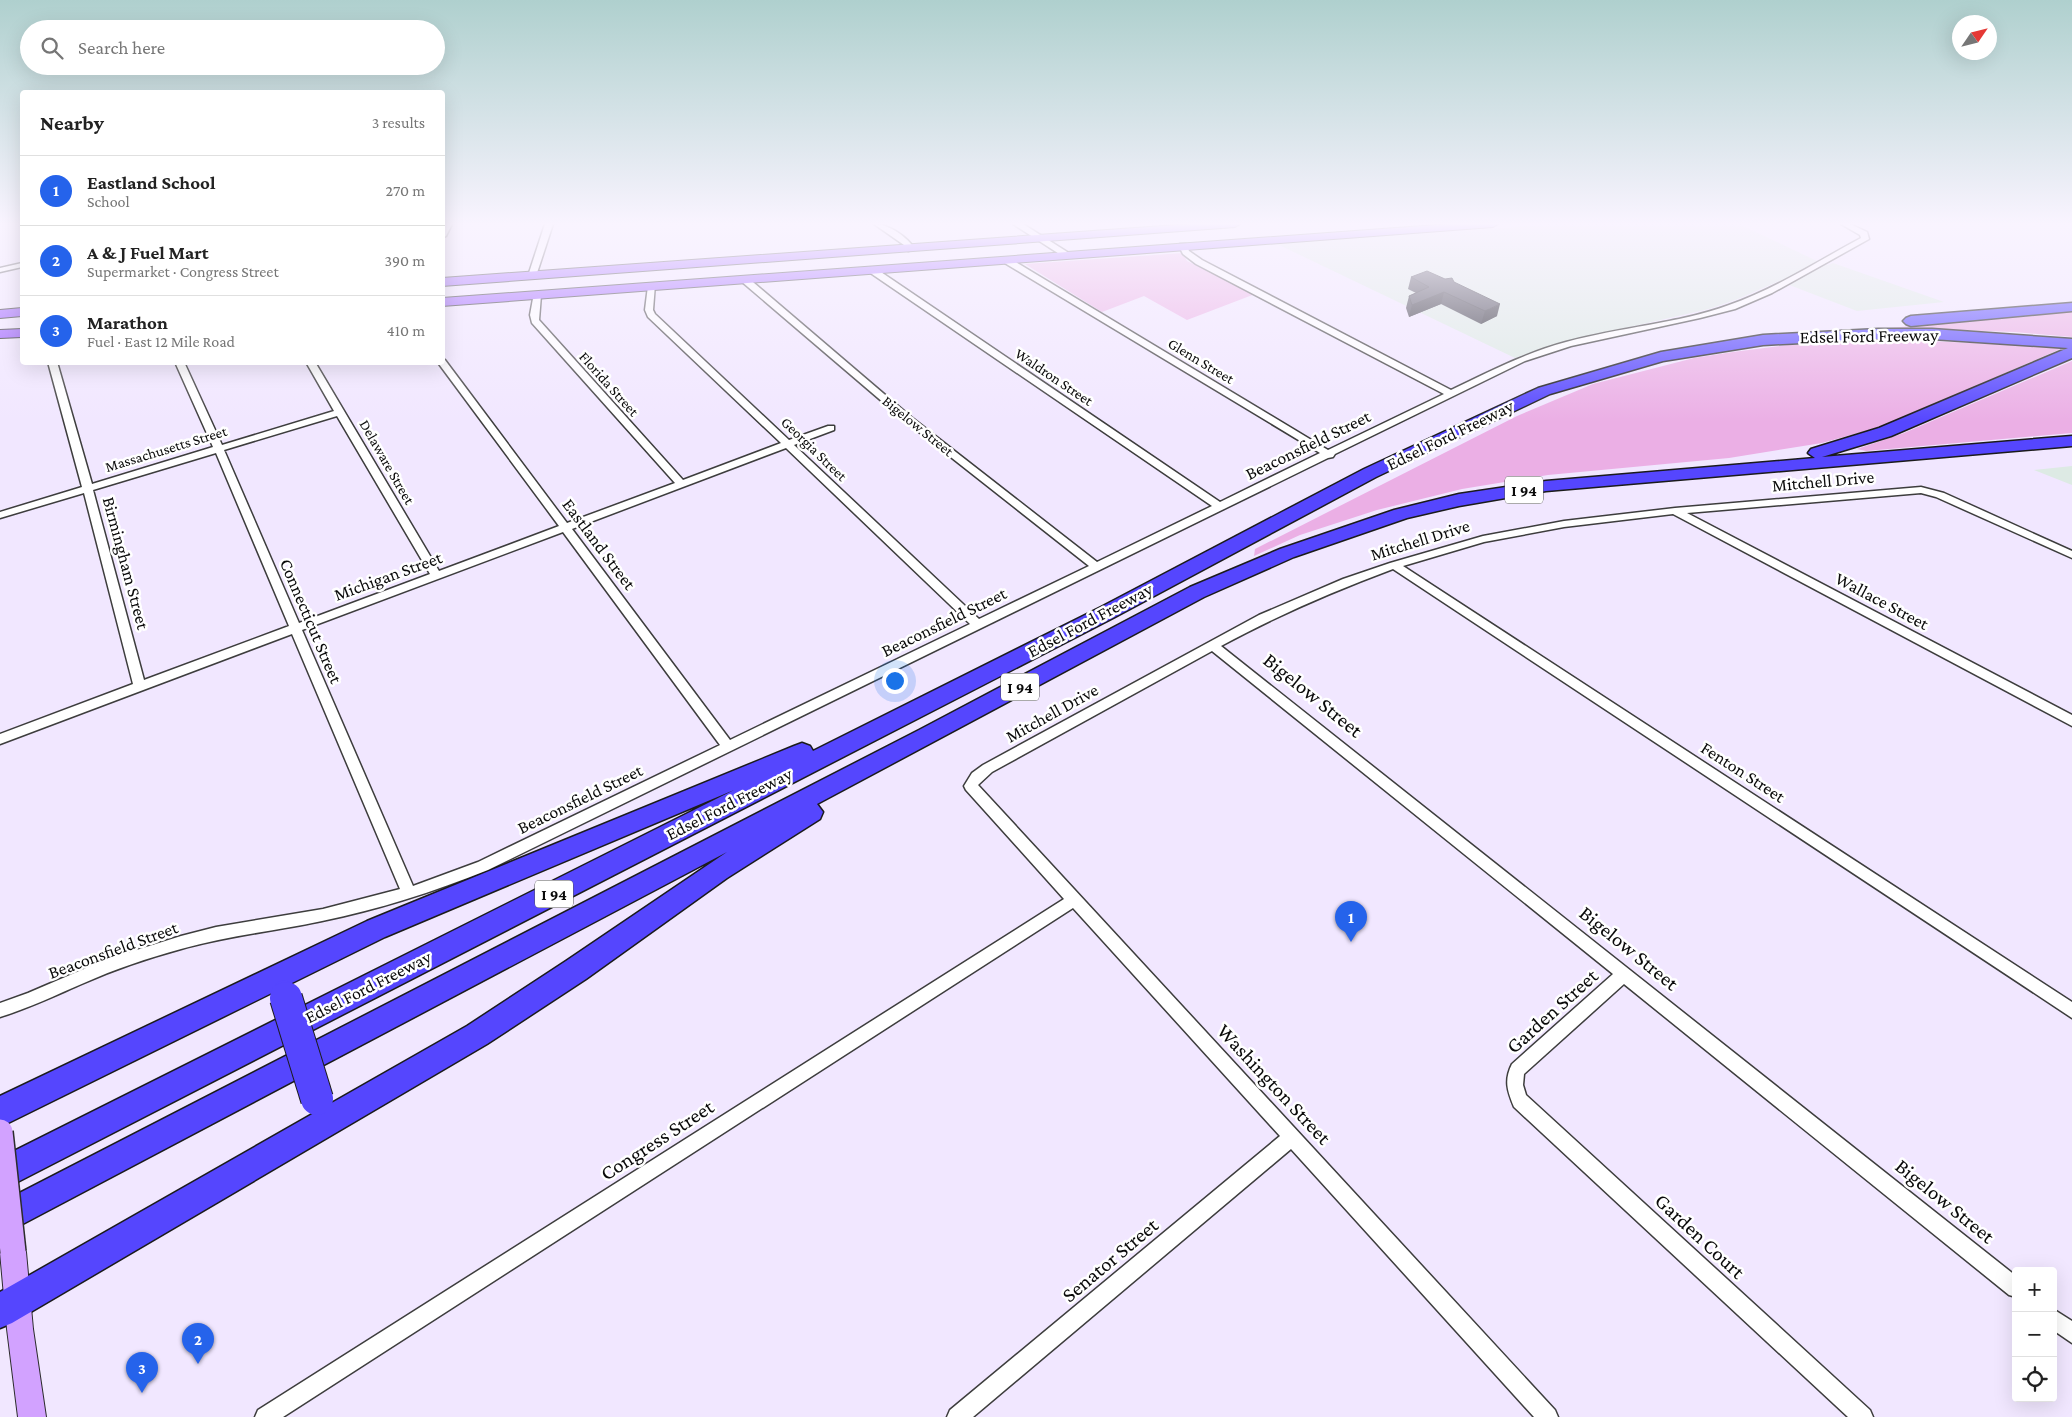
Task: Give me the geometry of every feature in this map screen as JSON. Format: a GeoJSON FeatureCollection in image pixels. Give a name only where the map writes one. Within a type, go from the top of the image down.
{"type":"FeatureCollection","features":[{"type":"Feature","properties":{"kind":"highway"},"geometry":{"type":"LineString","coordinates":[[1544,391],[1573,374],[1615,361],[1653,351],[1719,339],[1798,330],[2072,307]]}},
{"type":"Feature","properties":{"kind":"highway","name":"Edsel Ford Freeway"},"geometry":{"type":"LineString","coordinates":[[0,1175],[1108,612],[1370,473],[1544,391],[1662,357],[1763,340],[1878,334],[1932,334],[2070,350]]}},
{"type":"Feature","properties":{"kind":"highway"},"geometry":{"type":"LineString","coordinates":[[1768,467],[1878,434],[2070,350]]}},
{"type":"Feature","properties":{"kind":"highway","name":"Edsel Ford Freeway"},"geometry":{"type":"LineString","coordinates":[[0,1220],[927,736],[1197,592],[1287,553],[1401,514],[1459,500],[1546,486],[2072,440]]}},
{"type":"Feature","properties":{"kind":"highway"},"geometry":{"type":"LineString","coordinates":[[0,1112],[272,989],[406,916],[818,745],[1005,654],[1108,612]]}},
{"type":"Feature","properties":{"kind":"highway"},"geometry":{"type":"LineString","coordinates":[[9,1307],[517,1009],[718,871],[884,768],[927,736]]}},
{"type":"Feature","properties":{"kind":"highway"},"geometry":{"type":"LineString","coordinates":[[272,989],[317,1099],[316,1117],[305,1135]]}},
{"type":"Feature","properties":{"kind":"main road"},"geometry":{"type":"LineString","coordinates":[[445,300],[462,290]]}},
{"type":"Feature","properties":{"kind":"main road"},"geometry":{"type":"LineString","coordinates":[[517,290],[518,296]]}},
{"type":"Feature","properties":{"kind":"main road"},"geometry":{"type":"LineString","coordinates":[[445,302],[599,290]]}},
{"type":"Feature","properties":{"kind":"main road"},"geometry":{"type":"LineString","coordinates":[[0,314],[20,312]]}},
{"type":"Feature","properties":{"kind":"main road"},"geometry":{"type":"LineString","coordinates":[[0,334],[20,333]]}},
{"type":"Feature","properties":{"kind":"main road"},"geometry":{"type":"LineString","coordinates":[[0,1132],[13,1252],[9,1307],[32,1417]]}},
{"type":"Feature","properties":{"kind":"street","name":"Georgia Street"},"geometry":{"type":"LineString","coordinates":[[651,290],[649,310],[651,316],[978,626]]}},
{"type":"Feature","properties":{"kind":"street","name":"Bigelow Street"},"geometry":{"type":"LineString","coordinates":[[757,290],[908,418],[1097,567]]}},
{"type":"Feature","properties":{"kind":"street","name":"Waldron Street"},"geometry":{"type":"LineString","coordinates":[[902,290],[1221,507]]}},
{"type":"Feature","properties":{"kind":"street","name":"Glenn Street"},"geometry":{"type":"LineString","coordinates":[[1056,290],[1330,454]]}},
{"type":"Feature","properties":{"kind":"street"},"geometry":{"type":"LineString","coordinates":[[1253,290],[1451,394]]}},
{"type":"Feature","properties":{"kind":"street","name":"Beaconsfield Street"},"geometry":{"type":"LineString","coordinates":[[0,1010],[21,1004],[122,961],[182,942],[224,932],[322,916],[409,894],[483,866],[1522,359],[1556,348],[1700,316],[1747,301],[1769,290]]}},
{"type":"Feature","properties":{"kind":"street","name":"Florida Street"},"geometry":{"type":"LineString","coordinates":[[537,295],[535,321],[682,485]]}},
{"type":"Feature","properties":{"kind":"street","name":"Birmingham Street"},"geometry":{"type":"LineString","coordinates":[[53,365],[88,489],[140,687]]}},
{"type":"Feature","properties":{"kind":"street","name":"Connecticut Street"},"geometry":{"type":"LineString","coordinates":[[180,365],[219,449],[409,894]]}},
{"type":"Feature","properties":{"kind":"street","name":"Delaware Street"},"geometry":{"type":"LineString","coordinates":[[312,365],[436,577]]}},
{"type":"Feature","properties":{"kind":"street","name":"Eastland Street"},"geometry":{"type":"LineString","coordinates":[[444,365],[728,746]]}},
{"type":"Feature","properties":{"kind":"street","name":"Massachusetts Street"},"geometry":{"type":"LineString","coordinates":[[0,515],[341,412]]}},
{"type":"Feature","properties":{"kind":"street","name":"Michigan Street"},"geometry":{"type":"LineString","coordinates":[[0,739],[831,428]]}},
{"type":"Feature","properties":{"kind":"street","name":"Mitchell Drive"},"geometry":{"type":"LineString","coordinates":[[972,781],[977,775],[991,767],[1263,618],[1302,600],[1394,565],[1483,538],[1564,524],[1675,511],[1915,490],[1940,495],[2072,555]]}},
{"type":"Feature","properties":{"kind":"street","name":"Wallace Street"},"geometry":{"type":"LineString","coordinates":[[1675,511],[2072,721]]}},
{"type":"Feature","properties":{"kind":"street","name":"Fenton Street"},"geometry":{"type":"LineString","coordinates":[[1394,565],[2072,1011]]}},
{"type":"Feature","properties":{"kind":"street","name":"Bigelow Street"},"geometry":{"type":"LineString","coordinates":[[1212,645],[2012,1285]]}},
{"type":"Feature","properties":{"kind":"street","name":"Washington Street"},"geometry":{"type":"LineString","coordinates":[[972,781],[971,786],[976,792],[1548,1417]]}},
{"type":"Feature","properties":{"kind":"street","name":"Congress Street"},"geometry":{"type":"LineString","coordinates":[[265,1417],[1074,900]]}},
{"type":"Feature","properties":{"kind":"street","name":"Garden Street"},"geometry":{"type":"LineString","coordinates":[[1514,1083],[1514,1077],[1518,1069],[1624,974]]}},
{"type":"Feature","properties":{"kind":"street","name":"Garden Court"},"geometry":{"type":"LineString","coordinates":[[1514,1083],[1520,1101],[1863,1417]]}},
{"type":"Feature","properties":{"kind":"street","name":"Senator Street"},"geometry":{"type":"LineString","coordinates":[[956,1417],[1292,1137]]}},
{"type":"Feature","properties":{"kind":"street"},"geometry":{"type":"LineString","coordinates":[[2057,1321],[2072,1333]]}},
{"type":"Feature","properties":{"kind":"shaded area"},"geometry":{"type":"Polygon","coordinates":[[[1067,290],[1247,290],[1255,294],[1187,320],[1144,296],[1102,312],[1067,290]]]}},
{"type":"Feature","properties":{"kind":"shaded area"},"geometry":{"type":"Polygon","coordinates":[[[1373,290],[1758,290],[1709,309],[1559,343],[1515,358],[1373,290]]]}},
{"type":"Feature","properties":{"kind":"shaded area"},"geometry":{"type":"Polygon","coordinates":[[[1803,290],[1910,290],[1944,302],[1857,311],[1803,290]]]}},
{"type":"Feature","properties":{"kind":"shaded area"},"geometry":{"type":"Polygon","coordinates":[[[2072,311],[2072,337],[2015,332],[1890,328],[2072,311]]]}},
{"type":"Feature","properties":{"kind":"shaded area"},"geometry":{"type":"Polygon","coordinates":[[[1905,340],[2065,347],[1887,425],[1822,443],[1729,458],[1548,475],[1462,489],[1377,510],[1300,535],[1254,556],[1255,549],[1517,416],[1593,384],[1694,358],[1733,352],[1788,345],[1905,340]]]}},
{"type":"Feature","properties":{"kind":"shaded area"},"geometry":{"type":"Polygon","coordinates":[[[2072,361],[2072,433],[1866,451],[1857,449],[1904,433],[2072,361]]]}},
{"type":"Feature","properties":{"kind":"shaded area"},"geometry":{"type":"Polygon","coordinates":[[[2072,466],[2072,485],[2034,470],[2072,466]]]}},
{"type":"Feature","properties":{"kind":"building"},"geometry":{"type":"Polygon","coordinates":[[[1422,290],[1471,290],[1500,304],[1485,311],[1444,292],[1412,305],[1409,296],[1422,290]]]}},
{"type":"Feature","properties":{"kind":"place","name":"Eastland School"},"geometry":{"type":"Point","coordinates":[1351,942]}},
{"type":"Feature","properties":{"kind":"place","name":"A & J Fuel Mart"},"geometry":{"type":"Point","coordinates":[198,1364]}},
{"type":"Feature","properties":{"kind":"place","name":"Marathon"},"geometry":{"type":"Point","coordinates":[142,1393]}}]}
